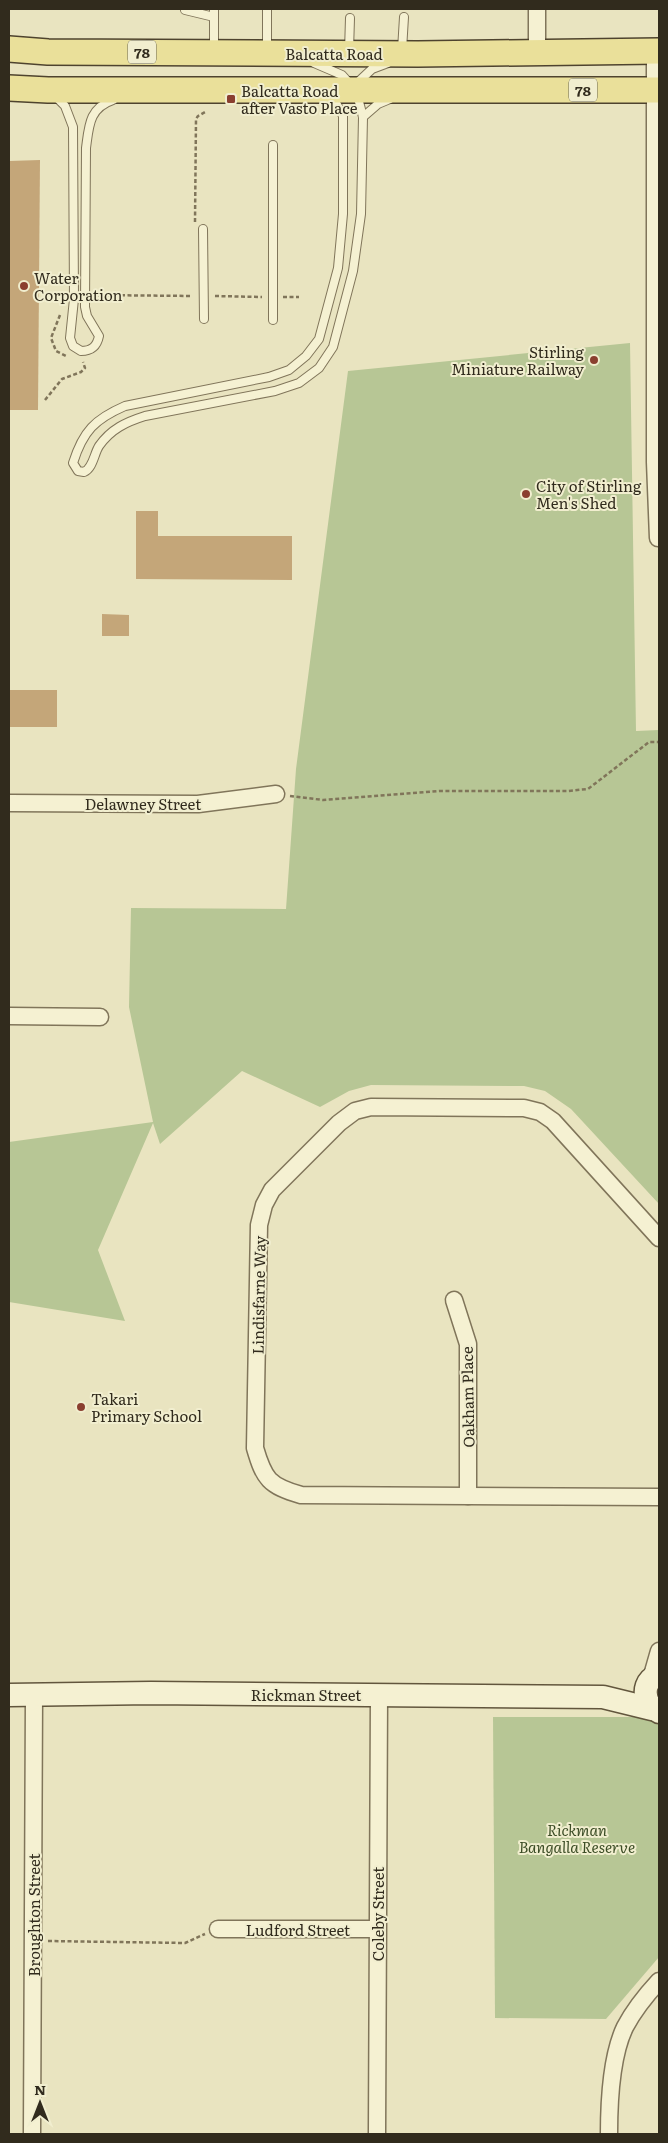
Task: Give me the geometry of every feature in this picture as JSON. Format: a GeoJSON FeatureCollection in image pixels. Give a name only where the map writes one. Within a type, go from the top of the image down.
{"type":"FeatureCollection","features":[{"type":"Feature","properties":{"kind":"main road","name":"Balcatta Road"},"geometry":{"type":"LineString","coordinates":[[9,50],[48,52],[410,54],[657,51]]}},
{"type":"Feature","properties":{"kind":"main road","name":"78"},"geometry":{"type":"LineString","coordinates":[[9,88],[48,90],[657,90]]}},
{"type":"Feature","properties":{"kind":"street"},"geometry":{"type":"LineString","coordinates":[[537,9],[537,53]]}},
{"type":"Feature","properties":{"kind":"street"},"geometry":{"type":"LineString","coordinates":[[657,51],[655,462],[658,538]]}},
{"type":"Feature","properties":{"kind":"street","name":"Delawney Street"},"geometry":{"type":"LineString","coordinates":[[9,803],[198,804],[276,794]]}},
{"type":"Feature","properties":{"kind":"street"},"geometry":{"type":"LineString","coordinates":[[9,1016],[100,1017]]}},
{"type":"Feature","properties":{"kind":"street","name":"Lindisfarne Way"},"geometry":{"type":"LineString","coordinates":[[659,1238],[553,1121],[540,1112],[524,1108],[371,1107],[355,1111],[339,1123],[272,1190],[264,1205],[259,1225],[255,1448],[262,1472],[281,1489],[301,1495],[659,1497]]}},
{"type":"Feature","properties":{"kind":"street","name":"Oakham Place"},"geometry":{"type":"LineString","coordinates":[[454,1300],[468,1344],[468,1496]]}},
{"type":"Feature","properties":{"kind":"street"},"geometry":{"type":"LineString","coordinates":[[656,1710],[645,1697],[653,1679],[659,1651]]}},
{"type":"Feature","properties":{"kind":"street","name":"Rickman Street"},"geometry":{"type":"LineString","coordinates":[[603,1697],[630,1691],[653,1679]]}},
{"type":"Feature","properties":{"kind":"street","name":"Rickman Street"},"geometry":{"type":"LineString","coordinates":[[9,1695],[150,1693],[603,1697],[656,1710]]}},
{"type":"Feature","properties":{"kind":"street","name":"Coleby Street"},"geometry":{"type":"LineString","coordinates":[[377,2134],[379,1694]]}},
{"type":"Feature","properties":{"kind":"street","name":"Broughton Street"},"geometry":{"type":"LineString","coordinates":[[32,2134],[34,1695]]}},
{"type":"Feature","properties":{"kind":"street","name":"Ludford Street"},"geometry":{"type":"LineString","coordinates":[[218,1929],[377,1929]]}},
{"type":"Feature","properties":{"kind":"street"},"geometry":{"type":"LineString","coordinates":[[609,2134],[612,2074],[624,2029],[639,2003],[659,1980]]}},
{"type":"Feature","properties":{"kind":"lane"},"geometry":{"type":"LineString","coordinates":[[268,9],[271,53],[332,69],[342,75],[354,89],[363,117],[361,214],[352,271],[333,347],[319,368],[299,383],[275,391],[145,416],[127,422],[111,432],[99,446],[89,469],[84,472],[78,471],[73,463],[79,444],[91,427],[106,414],[125,406],[269,377],[290,370],[306,356],[319,339],[338,268],[343,214],[343,116],[347,101],[354,89],[363,76],[372,69],[410,54],[404,18]]}},
{"type":"Feature","properties":{"kind":"lane"},"geometry":{"type":"LineString","coordinates":[[185,10],[214,13],[214,52]]}},
{"type":"Feature","properties":{"kind":"lane"},"geometry":{"type":"LineString","coordinates":[[349,53],[350,18]]}},
{"type":"Feature","properties":{"kind":"lane"},"geometry":{"type":"LineString","coordinates":[[48,90],[65,106],[73,127],[74,299],[70,342],[76,349],[86,351],[96,345],[99,336],[87,316],[85,296],[86,148],[90,124],[95,111],[103,103],[141,90]]}},
{"type":"Feature","properties":{"kind":"lane"},"geometry":{"type":"LineString","coordinates":[[317,90],[335,101],[343,116]]}},
{"type":"Feature","properties":{"kind":"lane"},"geometry":{"type":"LineString","coordinates":[[363,117],[378,104],[408,90]]}},
{"type":"Feature","properties":{"kind":"lane"},"geometry":{"type":"LineString","coordinates":[[272,145],[273,320]]}},
{"type":"Feature","properties":{"kind":"lane"},"geometry":{"type":"LineString","coordinates":[[199,229],[204,319]]}},
{"type":"Feature","properties":{"kind":"path"},"geometry":{"type":"LineString","coordinates":[[199,229],[196,119],[213,108]]}},
{"type":"Feature","properties":{"kind":"path"},"geometry":{"type":"LineString","coordinates":[[85,296],[195,296],[195,289]]}},
{"type":"Feature","properties":{"kind":"path"},"geometry":{"type":"LineString","coordinates":[[204,296],[299,297]]}},
{"type":"Feature","properties":{"kind":"path"},"geometry":{"type":"LineString","coordinates":[[72,357],[56,352],[51,338],[66,302],[74,299]]}},
{"type":"Feature","properties":{"kind":"path"},"geometry":{"type":"LineString","coordinates":[[45,400],[62,379],[81,372],[85,368],[85,365],[79,359]]}},
{"type":"Feature","properties":{"kind":"path"},"geometry":{"type":"LineString","coordinates":[[276,794],[323,800],[440,791],[568,791],[588,789],[649,742],[659,742]]}},
{"type":"Feature","properties":{"kind":"path"},"geometry":{"type":"LineString","coordinates":[[34,1941],[185,1943],[218,1929]]}},
{"type":"Feature","properties":{"kind":"green space"},"geometry":{"type":"Polygon","coordinates":[[[630,343],[636,731],[659,730],[659,1204],[571,1109],[545,1091],[524,1086],[371,1085],[349,1091],[320,1107],[242,1071],[160,1144],[153,1123],[98,1250],[125,1321],[9,1302],[9,1142],[153,1122],[129,1007],[131,908],[286,909],[296,769],[348,371],[630,343]]]}},
{"type":"Feature","properties":{"kind":"green space","name":"Rickman Bangalla Reserve"},"geometry":{"type":"Polygon","coordinates":[[[493,1717],[659,1717],[659,1957],[606,2019],[495,2018],[493,1717]]]}},
{"type":"Feature","properties":{"kind":"building","name":"Water Corporation"},"geometry":{"type":"Polygon","coordinates":[[[40,160],[38,410],[9,410],[9,161],[40,160]]]}},
{"type":"Feature","properties":{"kind":"building"},"geometry":{"type":"Polygon","coordinates":[[[136,511],[158,511],[158,536],[292,536],[292,580],[136,579],[136,511]]]}},
{"type":"Feature","properties":{"kind":"building"},"geometry":{"type":"Polygon","coordinates":[[[102,614],[129,615],[129,636],[102,636],[102,614]]]}},
{"type":"Feature","properties":{"kind":"building"},"geometry":{"type":"Polygon","coordinates":[[[9,690],[57,690],[57,727],[9,727],[9,690]]]}},
{"type":"Feature","properties":{"kind":"place","name":"Balcatta Road after Vasto Place"},"geometry":{"type":"Point","coordinates":[231,99]}},
{"type":"Feature","properties":{"kind":"place","name":"Water Corporation"},"geometry":{"type":"Point","coordinates":[24,286]}},
{"type":"Feature","properties":{"kind":"place","name":"Stirling Miniature Railway"},"geometry":{"type":"Point","coordinates":[594,360]}},
{"type":"Feature","properties":{"kind":"place","name":"City of Stirling Men's Shed"},"geometry":{"type":"Point","coordinates":[526,494]}},
{"type":"Feature","properties":{"kind":"place","name":"Takari Primary School"},"geometry":{"type":"Point","coordinates":[81,1407]}}]}
